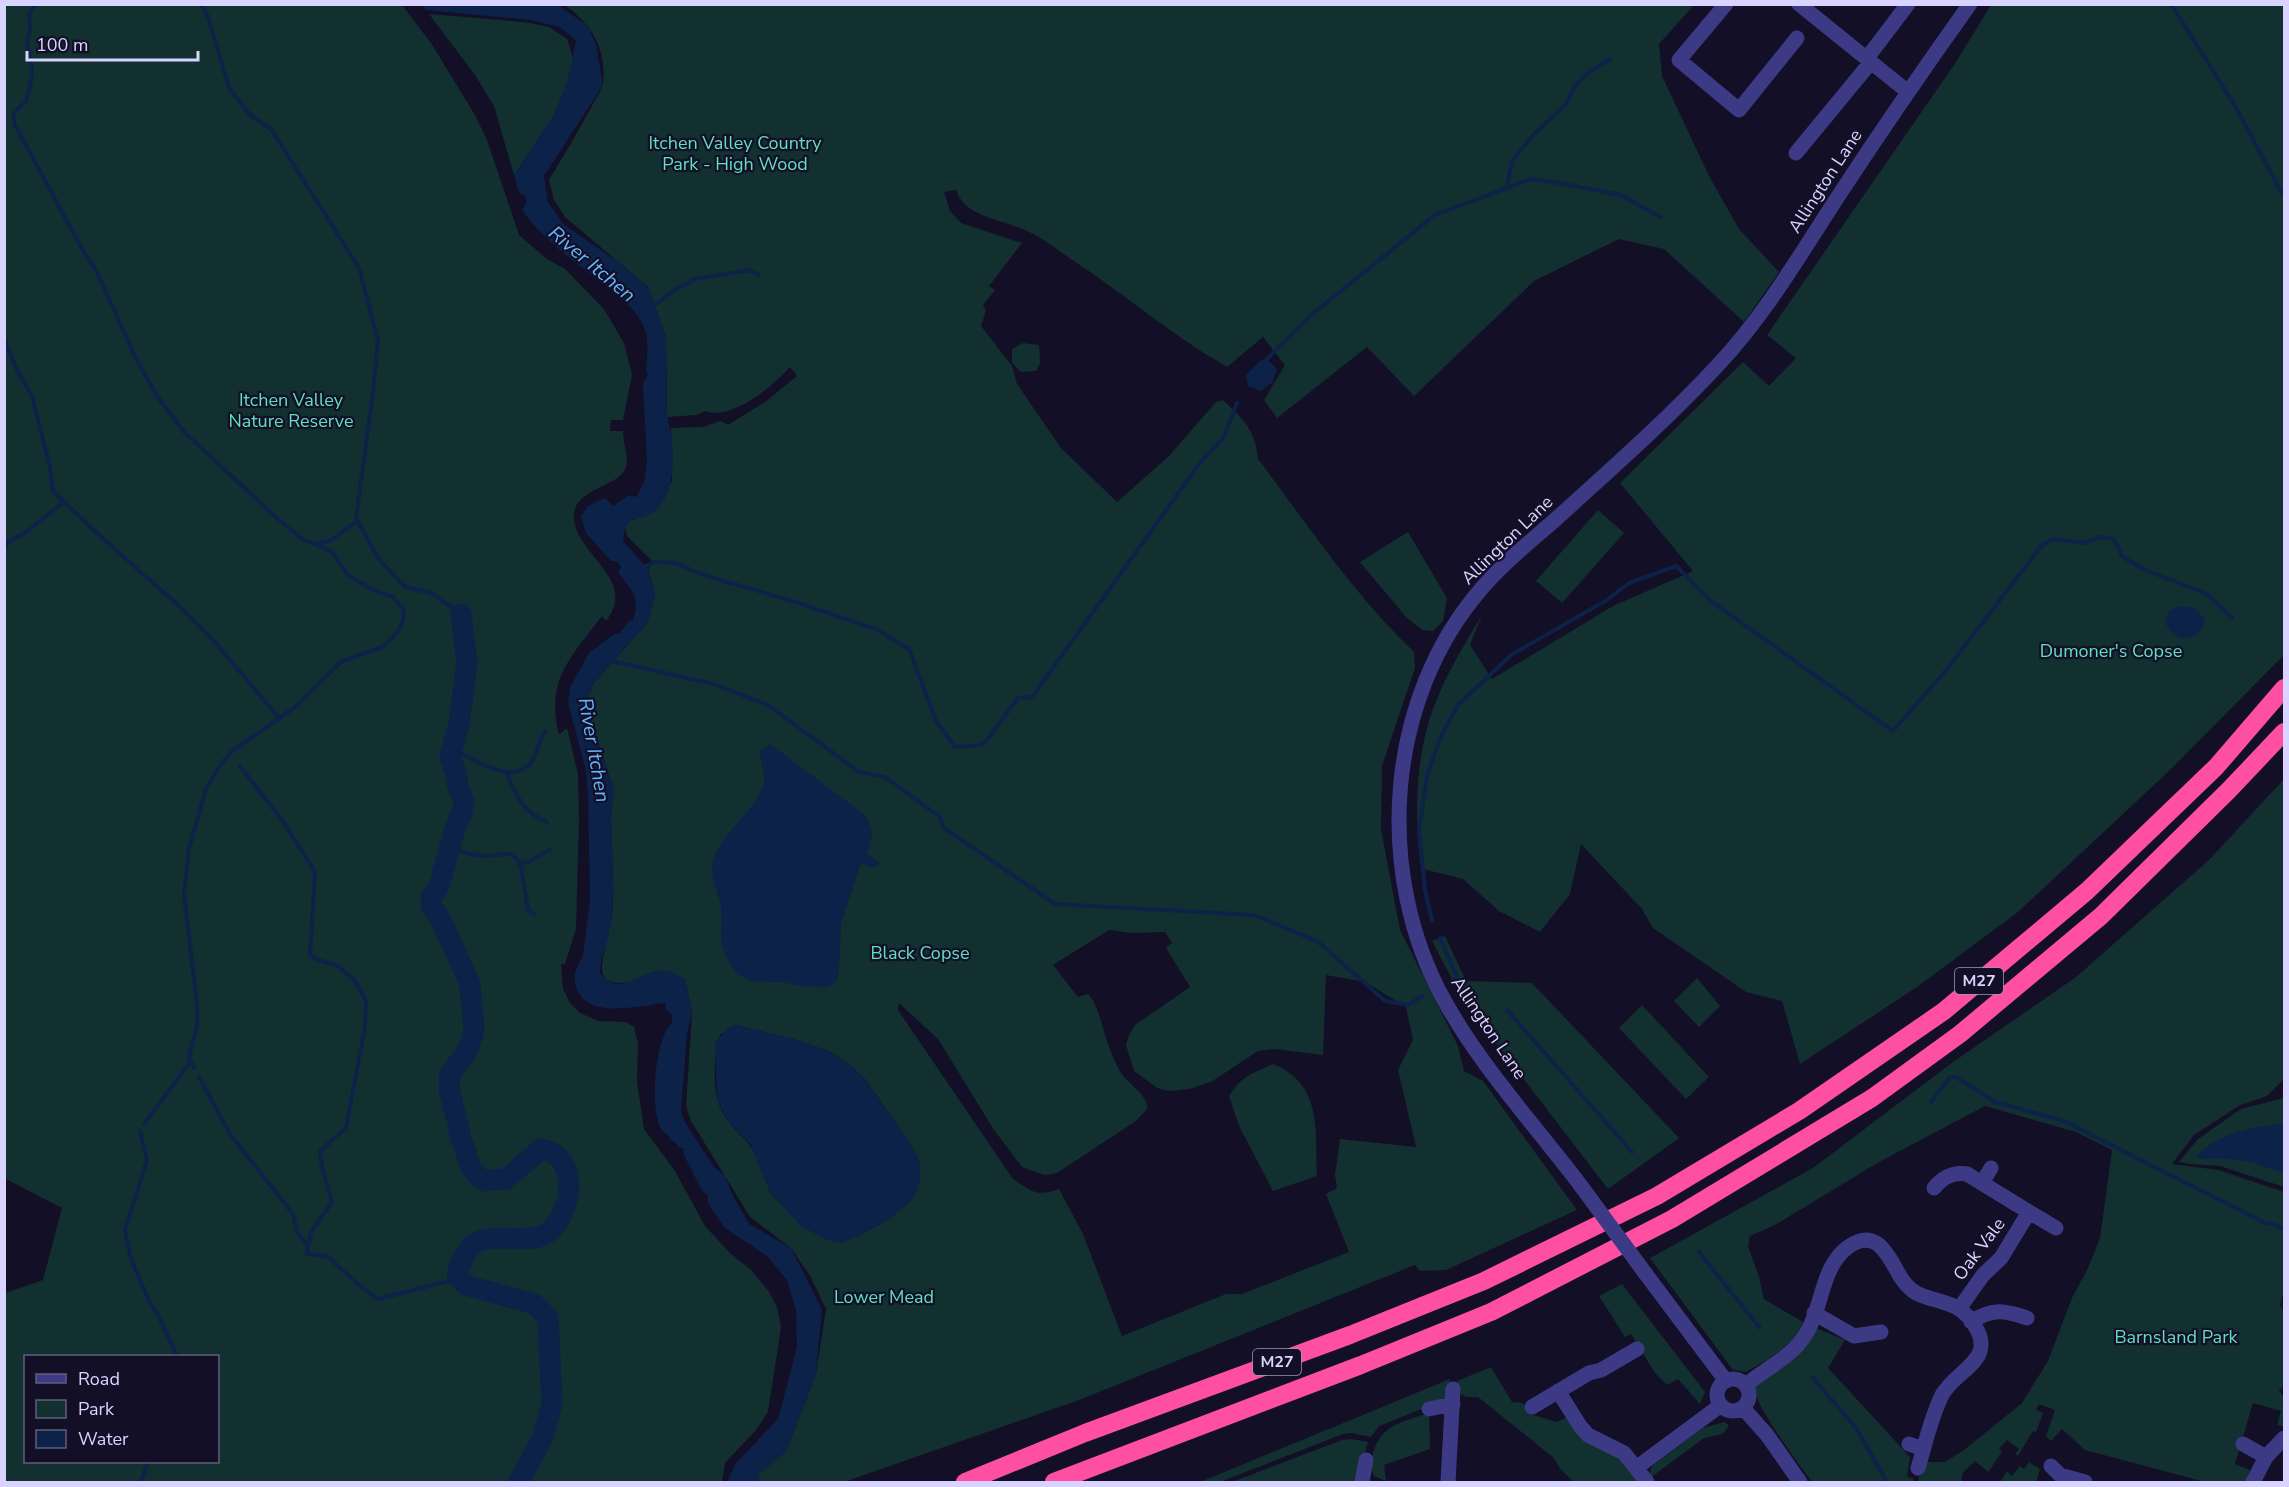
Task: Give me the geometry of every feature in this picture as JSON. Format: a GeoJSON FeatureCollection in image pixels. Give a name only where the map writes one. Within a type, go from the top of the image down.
{"type":"FeatureCollection","features":[{"type":"Feature","properties":{"kind":"highway","name":"M27"},"geometry":{"type":"LineString","coordinates":[[965,1482],[1085,1433],[1350,1335],[1484,1281],[1657,1196],[1799,1111],[1944,1011],[2087,891],[2216,767],[2284,688]]}},
{"type":"Feature","properties":{"kind":"highway","name":"M27"},"geometry":{"type":"LineString","coordinates":[[1054,1482],[1361,1365],[1491,1312],[1672,1219],[1862,1104],[1960,1034],[2101,916],[2229,790],[2284,732]]}},
{"type":"Feature","properties":{"kind":"street"},"geometry":{"type":"LineString","coordinates":[[1726,4],[1679,60],[1739,110],[1797,38]]}},
{"type":"Feature","properties":{"kind":"street"},"geometry":{"type":"LineString","coordinates":[[1796,153],[1869,60],[1908,4]]}},
{"type":"Feature","properties":{"kind":"street","name":"Allington Lane"},"geometry":{"type":"LineString","coordinates":[[1725,1381],[1454,1017],[1420,950],[1406,897],[1399,821],[1404,755],[1415,710],[1442,644],[1481,589],[1524,547],[1669,417],[1722,361],[1768,304],[1908,92],[1970,4]]}},
{"type":"Feature","properties":{"kind":"street"},"geometry":{"type":"LineString","coordinates":[[1809,8],[1908,92]]}},
{"type":"Feature","properties":{"kind":"street"},"geometry":{"type":"LineString","coordinates":[[1982,1183],[1991,1168]]}},
{"type":"Feature","properties":{"kind":"street","name":"Oak Vale"},"geometry":{"type":"LineString","coordinates":[[1934,1188],[1946,1177],[1960,1173],[1968,1174],[2056,1228]]}},
{"type":"Feature","properties":{"kind":"street","name":"Oak Vale"},"geometry":{"type":"LineString","coordinates":[[1959,1309],[1983,1275],[2001,1258],[2029,1212]]}},
{"type":"Feature","properties":{"kind":"street","name":"Oak Vale"},"geometry":{"type":"LineString","coordinates":[[1746,1385],[1797,1347],[1808,1331],[1826,1279],[1836,1260],[1847,1248],[1859,1241],[1871,1241],[1882,1246],[1900,1277],[1911,1290],[1959,1309],[1977,1329],[1982,1341],[1977,1359],[1956,1376],[1942,1395],[1918,1468]]}},
{"type":"Feature","properties":{"kind":"street"},"geometry":{"type":"LineString","coordinates":[[1971,1322],[1991,1311],[2007,1311],[2027,1318]]}},
{"type":"Feature","properties":{"kind":"street"},"geometry":{"type":"LineString","coordinates":[[1814,1313],[1854,1336],[1881,1332]]}},
{"type":"Feature","properties":{"kind":"street"},"geometry":{"type":"LineString","coordinates":[[1532,1407],[1589,1372],[1601,1370],[1637,1349]]}},
{"type":"Feature","properties":{"kind":"street"},"geometry":{"type":"LineString","coordinates":[[1736,1379],[1746,1385],[1749,1400],[1743,1408],[1734,1411],[1721,1405],[1718,1400],[1718,1389],[1725,1381],[1736,1379]]}},
{"type":"Feature","properties":{"kind":"street"},"geometry":{"type":"LineString","coordinates":[[1558,1391],[1588,1435],[1624,1453],[1647,1482]]}},
{"type":"Feature","properties":{"kind":"street"},"geometry":{"type":"LineString","coordinates":[[1429,1409],[1453,1396],[1448,1482]]}},
{"type":"Feature","properties":{"kind":"street"},"geometry":{"type":"LineString","coordinates":[[1636,1468],[1721,1405]]}},
{"type":"Feature","properties":{"kind":"street"},"geometry":{"type":"LineString","coordinates":[[1743,1408],[1767,1435],[1800,1482]]}},
{"type":"Feature","properties":{"kind":"street"},"geometry":{"type":"LineString","coordinates":[[2253,1482],[2266,1457],[2284,1438]]}},
{"type":"Feature","properties":{"kind":"street"},"geometry":{"type":"LineString","coordinates":[[1908,1444],[1923,1449]]}},
{"type":"Feature","properties":{"kind":"street"},"geometry":{"type":"LineString","coordinates":[[2243,1444],[2266,1457]]}},
{"type":"Feature","properties":{"kind":"street"},"geometry":{"type":"LineString","coordinates":[[1362,1482],[1366,1460]]}},
{"type":"Feature","properties":{"kind":"street"},"geometry":{"type":"LineString","coordinates":[[2051,1466],[2060,1475],[2085,1482]]}},
{"type":"Feature","properties":{"kind":"green space","name":"Itchen Valley Nature Reserve"},"geometry":{"type":"Polygon","coordinates":[[[4,5],[402,5],[431,43],[475,115],[487,140],[519,235],[547,259],[565,269],[604,309],[624,343],[632,375],[623,420],[611,420],[610,431],[623,431],[627,463],[624,472],[617,478],[580,500],[575,509],[574,520],[578,533],[611,581],[615,594],[614,607],[606,621],[602,616],[571,657],[558,684],[555,699],[559,735],[567,728],[578,774],[576,929],[565,964],[561,964],[563,989],[570,1003],[580,1013],[599,1021],[626,1022],[634,1027],[638,1044],[637,1082],[644,1129],[675,1171],[705,1226],[730,1253],[751,1270],[769,1292],[777,1307],[781,1327],[768,1412],[756,1430],[725,1463],[722,1482],[5,1482],[5,1293],[43,1280],[62,1208],[4,1178],[4,5]]]}},
{"type":"Feature","properties":{"kind":"green space"},"geometry":{"type":"Polygon","coordinates":[[[564,5],[1694,5],[1659,44],[1662,76],[1710,178],[1739,229],[1779,272],[1744,322],[1664,249],[1619,239],[1534,281],[1414,396],[1367,347],[1277,418],[1264,400],[1285,365],[1263,337],[1227,367],[1206,355],[1039,237],[977,213],[961,200],[956,190],[944,192],[950,211],[961,223],[1022,243],[989,286],[995,290],[983,305],[986,310],[981,326],[1012,366],[1017,384],[1061,448],[1117,502],[1168,457],[1216,402],[1223,400],[1247,426],[1254,440],[1258,459],[1332,559],[1371,607],[1414,652],[1415,668],[1382,766],[1381,829],[1400,930],[1458,1046],[1464,1071],[1483,1081],[1577,1210],[1446,1270],[1420,1271],[1415,1265],[1079,1400],[844,1482],[758,1482],[759,1474],[786,1451],[816,1374],[826,1309],[810,1276],[791,1248],[750,1217],[691,1121],[686,1106],[692,1012],[685,979],[618,983],[609,981],[604,976],[602,965],[613,904],[611,819],[613,787],[586,705],[593,684],[647,623],[655,595],[648,569],[653,562],[627,536],[625,527],[629,521],[649,514],[672,481],[671,428],[702,427],[721,421],[728,425],[765,402],[797,376],[790,367],[763,392],[727,411],[716,413],[705,411],[697,415],[667,417],[666,337],[648,287],[565,217],[554,200],[549,180],[588,114],[603,83],[604,71],[600,48],[589,29],[574,12],[564,5]],[[1109,930],[1053,965],[1078,997],[1088,994],[1093,1000],[1115,1062],[1126,1079],[1142,1095],[1148,1108],[1136,1121],[1057,1173],[1045,1175],[1022,1167],[994,1130],[938,1039],[899,1003],[898,1010],[1013,1179],[1035,1192],[1045,1193],[1059,1189],[1083,1234],[1122,1336],[1226,1294],[1242,1294],[1349,1252],[1326,1194],[1337,1188],[1335,1175],[1340,1139],[1416,1147],[1398,1070],[1413,1040],[1406,1007],[1365,982],[1326,975],[1323,1055],[1275,1049],[1258,1051],[1211,1082],[1189,1089],[1169,1091],[1157,1088],[1134,1071],[1126,1045],[1129,1035],[1135,1025],[1190,987],[1166,948],[1172,943],[1165,932],[1132,933],[1109,930]],[[735,1025],[720,1035],[715,1068],[716,1091],[723,1113],[755,1155],[840,1243],[891,1218],[920,1179],[919,1162],[912,1146],[865,1079],[831,1052],[793,1039],[735,1025]]]}},
{"type":"Feature","properties":{"kind":"green space","name":"Dumoner's Copse"},"geometry":{"type":"Polygon","coordinates":[[[1991,5],[2284,5],[2284,655],[2169,771],[2018,912],[1917,987],[1800,1064],[1782,1001],[1746,992],[1653,928],[1642,909],[1581,844],[1570,894],[1540,932],[1499,911],[1463,879],[1423,869],[1420,864],[1417,805],[1423,747],[1433,709],[1443,685],[1482,615],[1470,645],[1492,679],[1613,606],[1693,571],[1620,483],[1743,362],[1769,386],[1796,358],[1767,335],[1954,65],[1991,5]]]}},
{"type":"Feature","properties":{"kind":"green space"},"geometry":{"type":"Polygon","coordinates":[[[429,14],[524,22],[549,27],[567,39],[573,58],[567,84],[554,115],[514,175],[494,106],[475,75],[429,14]]]}},
{"type":"Feature","properties":{"kind":"green space"},"geometry":{"type":"Polygon","coordinates":[[[1023,343],[1039,345],[1040,363],[1036,371],[1021,372],[1012,363],[1012,349],[1023,343]]]}},
{"type":"Feature","properties":{"kind":"green space"},"geometry":{"type":"Polygon","coordinates":[[[1598,510],[1624,533],[1562,603],[1536,581],[1598,510]]]}},
{"type":"Feature","properties":{"kind":"green space"},"geometry":{"type":"Polygon","coordinates":[[[1408,532],[1447,598],[1443,621],[1433,631],[1422,630],[1406,617],[1360,562],[1408,532]]]}},
{"type":"Feature","properties":{"kind":"green space","name":"Barnsland Park"},"geometry":{"type":"Polygon","coordinates":[[[2284,779],[2284,1079],[2267,1096],[2240,1105],[2194,1135],[2172,1164],[2219,1170],[2284,1192],[2284,1290],[2280,1305],[2284,1312],[2284,1385],[2279,1391],[2284,1397],[2284,1426],[2277,1425],[2281,1411],[2253,1403],[2235,1464],[2250,1470],[2246,1482],[2205,1482],[2085,1450],[2062,1429],[2051,1441],[2046,1436],[2055,1410],[2039,1404],[2036,1410],[2043,1413],[2036,1432],[2033,1431],[2018,1456],[2015,1454],[2019,1449],[2007,1440],[1999,1449],[2002,1452],[1988,1472],[1975,1461],[1963,1473],[1962,1482],[1918,1482],[1922,1462],[1945,1462],[1964,1450],[2022,1403],[2048,1361],[2072,1298],[2088,1268],[2100,1238],[2112,1150],[2076,1132],[1985,1106],[1879,1162],[1775,1225],[1750,1236],[1748,1246],[1764,1299],[1803,1322],[1793,1339],[1771,1357],[1746,1372],[1733,1370],[1650,1258],[1813,1168],[1953,1062],[2076,977],[2209,860],[2284,779]]]}},
{"type":"Feature","properties":{"kind":"green space"},"geometry":{"type":"Polygon","coordinates":[[[1445,936],[1466,981],[1532,983],[1679,1138],[1608,1189],[1463,1000],[1432,941],[1445,936]]]}},
{"type":"Feature","properties":{"kind":"green space"},"geometry":{"type":"Polygon","coordinates":[[[1697,978],[1720,1006],[1699,1027],[1674,1001],[1697,978]]]}},
{"type":"Feature","properties":{"kind":"green space"},"geometry":{"type":"Polygon","coordinates":[[[1642,1005],[1709,1077],[1686,1099],[1619,1028],[1642,1005]]]}},
{"type":"Feature","properties":{"kind":"green space"},"geometry":{"type":"Polygon","coordinates":[[[1273,1064],[1289,1073],[1301,1084],[1308,1096],[1315,1126],[1317,1176],[1273,1191],[1239,1126],[1229,1096],[1243,1079],[1273,1064]]]}},
{"type":"Feature","properties":{"kind":"green space"},"geometry":{"type":"Polygon","coordinates":[[[2284,1098],[2284,1187],[2220,1166],[2179,1162],[2198,1139],[2241,1109],[2284,1098]]]}},
{"type":"Feature","properties":{"kind":"green space"},"geometry":{"type":"Polygon","coordinates":[[[1622,1284],[1705,1392],[1700,1404],[1678,1379],[1667,1385],[1655,1373],[1631,1334],[1625,1337],[1599,1296],[1622,1284]]]}},
{"type":"Feature","properties":{"kind":"green space"},"geometry":{"type":"Polygon","coordinates":[[[1816,1328],[1845,1340],[1828,1368],[1910,1457],[1907,1477],[1913,1478],[1914,1482],[1812,1482],[1768,1419],[1755,1387],[1816,1328]]]}},
{"type":"Feature","properties":{"kind":"green space"},"geometry":{"type":"Polygon","coordinates":[[[1491,1367],[1512,1402],[1523,1403],[1530,1414],[1557,1422],[1568,1417],[1614,1452],[1641,1482],[1574,1482],[1561,1470],[1554,1458],[1478,1397],[1466,1397],[1456,1391],[1457,1381],[1491,1367]]]}},
{"type":"Feature","properties":{"kind":"green space"},"geometry":{"type":"Polygon","coordinates":[[[1450,1379],[1449,1398],[1379,1426],[1371,1437],[1351,1433],[1343,1434],[1220,1482],[1200,1482],[1450,1379]]]}},
{"type":"Feature","properties":{"kind":"green space"},"geometry":{"type":"Polygon","coordinates":[[[1429,1413],[1430,1449],[1384,1465],[1386,1481],[1374,1476],[1371,1459],[1382,1436],[1402,1422],[1429,1413]]]}},
{"type":"Feature","properties":{"kind":"green space"},"geometry":{"type":"Polygon","coordinates":[[[1724,1422],[1729,1425],[1723,1434],[1704,1438],[1650,1478],[1652,1466],[1703,1428],[1724,1422]]]}},
{"type":"Feature","properties":{"kind":"green space"},"geometry":{"type":"Polygon","coordinates":[[[1342,1440],[1368,1442],[1357,1482],[1232,1482],[1342,1440]]]}},
{"type":"Feature","properties":{"kind":"green space"},"geometry":{"type":"Polygon","coordinates":[[[2029,1462],[2040,1469],[2036,1482],[2000,1482],[2007,1471],[2012,1476],[2020,1466],[2024,1469],[2029,1462]]]}},
{"type":"Feature","properties":{"kind":"water","name":"River Itchen"},"geometry":{"type":"Polygon","coordinates":[[[422,5],[558,5],[588,26],[596,45],[603,85],[544,176],[548,202],[563,224],[618,262],[648,287],[666,337],[667,416],[673,452],[671,479],[663,502],[650,515],[630,521],[627,524],[623,541],[648,569],[655,595],[647,623],[593,684],[586,705],[613,787],[612,910],[600,973],[607,980],[621,984],[661,971],[685,979],[692,1012],[687,1033],[681,1112],[686,1124],[714,1167],[725,1176],[749,1224],[791,1248],[822,1310],[816,1374],[786,1451],[759,1474],[758,1482],[727,1482],[736,1463],[778,1419],[797,1347],[796,1311],[787,1280],[767,1256],[725,1228],[708,1203],[708,1195],[702,1191],[683,1153],[684,1149],[678,1147],[660,1127],[655,1104],[656,1073],[662,1042],[672,1022],[672,1015],[665,1008],[666,1003],[629,1008],[603,1008],[582,998],[575,983],[576,971],[583,956],[590,900],[586,771],[568,703],[570,687],[589,653],[614,634],[619,634],[629,621],[633,620],[636,605],[631,589],[618,572],[621,566],[616,561],[611,561],[586,533],[581,517],[588,506],[605,498],[613,506],[629,495],[636,497],[644,482],[647,462],[643,384],[648,374],[646,371],[647,336],[638,317],[627,304],[555,246],[522,210],[527,202],[525,195],[519,193],[514,175],[554,115],[567,84],[576,41],[560,27],[531,20],[426,10],[422,5]]]}},
{"type":"Feature","properties":{"kind":"water"},"geometry":{"type":"Polygon","coordinates":[[[1267,359],[1277,369],[1273,382],[1260,391],[1248,386],[1246,375],[1261,360],[1267,359]]]}},
{"type":"Feature","properties":{"kind":"water"},"geometry":{"type":"Polygon","coordinates":[[[2182,606],[2194,608],[2205,619],[2201,630],[2189,638],[2174,634],[2165,622],[2169,610],[2182,606]]]}},
{"type":"Feature","properties":{"kind":"water"},"geometry":{"type":"Polygon","coordinates":[[[770,744],[865,815],[872,834],[867,853],[880,864],[873,868],[861,863],[841,924],[839,971],[836,982],[823,987],[756,981],[741,976],[732,967],[722,943],[721,907],[712,864],[724,839],[752,806],[763,787],[760,751],[770,744]]]}},
{"type":"Feature","properties":{"kind":"water"},"geometry":{"type":"Polygon","coordinates":[[[735,1025],[793,1039],[831,1052],[865,1079],[912,1146],[919,1162],[920,1179],[917,1192],[910,1202],[891,1218],[840,1243],[827,1240],[801,1226],[770,1193],[751,1145],[728,1121],[718,1101],[715,1043],[728,1028],[735,1025]]]}},
{"type":"Feature","properties":{"kind":"water"},"geometry":{"type":"Polygon","coordinates":[[[2284,1124],[2284,1172],[2240,1160],[2199,1159],[2197,1156],[2226,1136],[2249,1129],[2284,1124]]]}},
{"type":"Feature","properties":{"kind":"waterway"},"geometry":{"type":"LineString","coordinates":[[35,4],[29,14],[30,30],[27,46],[32,68],[31,83],[26,101],[13,114],[15,125],[82,249],[97,272],[135,357],[157,396],[184,432],[280,521],[304,540],[331,551],[348,575],[375,591],[393,597],[404,610],[399,630],[390,640],[382,647],[341,662],[295,707],[231,752],[206,789],[189,849],[184,894],[197,1004],[197,1026],[189,1058],[194,1068]]}},
{"type":"Feature","properties":{"kind":"waterway"},"geometry":{"type":"LineString","coordinates":[[201,4],[208,17],[229,88],[251,116],[271,129],[359,268],[378,341],[356,518],[378,558],[405,587],[431,593],[461,614]]}},
{"type":"Feature","properties":{"kind":"waterway"},"geometry":{"type":"LineString","coordinates":[[2171,4],[2234,104],[2284,197]]}},
{"type":"Feature","properties":{"kind":"waterway"},"geometry":{"type":"LineString","coordinates":[[1507,187],[1512,161],[1534,134],[1566,104],[1574,87],[1589,72],[1610,59]]}},
{"type":"Feature","properties":{"kind":"waterway"},"geometry":{"type":"LineString","coordinates":[[1267,359],[1311,315],[1435,215],[1531,179],[1621,195],[1660,217]]}},
{"type":"Feature","properties":{"kind":"waterway"},"geometry":{"type":"LineString","coordinates":[[651,308],[676,289],[695,279],[750,270],[759,275]]}},
{"type":"Feature","properties":{"kind":"waterway"},"geometry":{"type":"LineString","coordinates":[[4,338],[17,370],[32,396],[50,467],[53,491],[213,640],[280,719]]}},
{"type":"Feature","properties":{"kind":"waterway"},"geometry":{"type":"LineString","coordinates":[[642,569],[653,562],[676,563],[703,575],[799,603],[876,629],[909,649],[936,721],[955,747],[981,745],[1018,698],[1032,697],[1200,463],[1224,437],[1237,403]]}},
{"type":"Feature","properties":{"kind":"waterway"},"geometry":{"type":"LineString","coordinates":[[4,547],[64,502]]}},
{"type":"Feature","properties":{"kind":"waterway"},"geometry":{"type":"LineString","coordinates":[[315,544],[330,541],[357,521]]}},
{"type":"Feature","properties":{"kind":"waterway"},"geometry":{"type":"LineString","coordinates":[[1432,921],[1425,890],[1419,830],[1427,776],[1440,738],[1458,705],[1511,655],[1607,600],[1629,583],[1676,566],[1711,601],[1893,731],[1947,669],[2042,545],[2053,539],[2085,543],[2099,537],[2114,539],[2122,556],[2143,569],[2207,594],[2232,618]]}},
{"type":"Feature","properties":{"kind":"waterway"},"geometry":{"type":"LineString","coordinates":[[461,614],[467,662],[459,724],[450,756],[457,777],[457,785],[464,801],[439,886],[431,898],[431,906],[441,920],[470,984],[474,1030],[468,1050],[450,1074],[449,1089],[471,1168],[483,1181],[506,1179],[541,1149],[553,1153],[561,1160],[569,1182],[565,1207],[547,1234],[539,1237],[498,1238],[477,1242],[466,1253],[457,1274],[466,1285],[534,1304],[548,1318],[552,1403],[543,1437],[519,1482]]}},
{"type":"Feature","properties":{"kind":"waterway"},"geometry":{"type":"LineString","coordinates":[[608,660],[713,684],[768,705],[859,772],[885,777],[940,817],[944,828],[1055,904],[1254,915],[1317,941],[1385,1001],[1408,1005],[1423,996]]}},
{"type":"Feature","properties":{"kind":"waterway"},"geometry":{"type":"LineString","coordinates":[[452,749],[482,764],[515,772],[525,769],[532,761],[545,732]]}},
{"type":"Feature","properties":{"kind":"waterway"},"geometry":{"type":"LineString","coordinates":[[240,766],[284,823],[315,872],[310,955],[315,959],[338,966],[355,981],[366,1001],[365,1027],[346,1128],[320,1151],[332,1202],[311,1232],[307,1254],[327,1256],[378,1299],[461,1278]]}},
{"type":"Feature","properties":{"kind":"waterway"},"geometry":{"type":"LineString","coordinates":[[506,772],[521,802],[532,814],[547,822]]}},
{"type":"Feature","properties":{"kind":"waterway"},"geometry":{"type":"LineString","coordinates":[[449,849],[481,856],[511,854],[521,867],[528,910],[534,914]]}},
{"type":"Feature","properties":{"kind":"waterway"},"geometry":{"type":"LineString","coordinates":[[519,864],[528,862],[551,849]]}},
{"type":"Feature","properties":{"kind":"waterway"},"geometry":{"type":"LineString","coordinates":[[1440,938],[1457,977],[1450,983]]}},
{"type":"Feature","properties":{"kind":"waterway"},"geometry":{"type":"LineString","coordinates":[[1507,1010],[1632,1152]]}},
{"type":"Feature","properties":{"kind":"waterway"},"geometry":{"type":"LineString","coordinates":[[144,1124],[190,1062]]}},
{"type":"Feature","properties":{"kind":"waterway"},"geometry":{"type":"LineString","coordinates":[[199,1077],[230,1134],[293,1214],[297,1232],[307,1245]]}},
{"type":"Feature","properties":{"kind":"waterway"},"geometry":{"type":"LineString","coordinates":[[1931,1102],[1950,1077],[1956,1077],[1995,1102],[2064,1121],[2263,1222],[2279,1226],[2284,1230]]}},
{"type":"Feature","properties":{"kind":"waterway"},"geometry":{"type":"LineString","coordinates":[[140,1131],[147,1160],[125,1230],[130,1256],[148,1299],[177,1355]]}},
{"type":"Feature","properties":{"kind":"waterway"},"geometry":{"type":"LineString","coordinates":[[1699,1252],[1760,1328]]}},
{"type":"Feature","properties":{"kind":"waterway"},"geometry":{"type":"LineString","coordinates":[[1813,1378],[1856,1428],[1887,1482]]}},
{"type":"Feature","properties":{"kind":"waterway"},"geometry":{"type":"LineString","coordinates":[[141,1482],[148,1463]]}},
{"type":"Feature","properties":{"kind":"park label","name":"Itchen Valley Country Park - High Wood"},"geometry":{"type":"Point","coordinates":[735,153]}},
{"type":"Feature","properties":{"kind":"park label","name":"Black Copse"},"geometry":{"type":"Point","coordinates":[920,953]}},
{"type":"Feature","properties":{"kind":"park label","name":"Lower Mead"},"geometry":{"type":"Point","coordinates":[884,1297]}}]}
